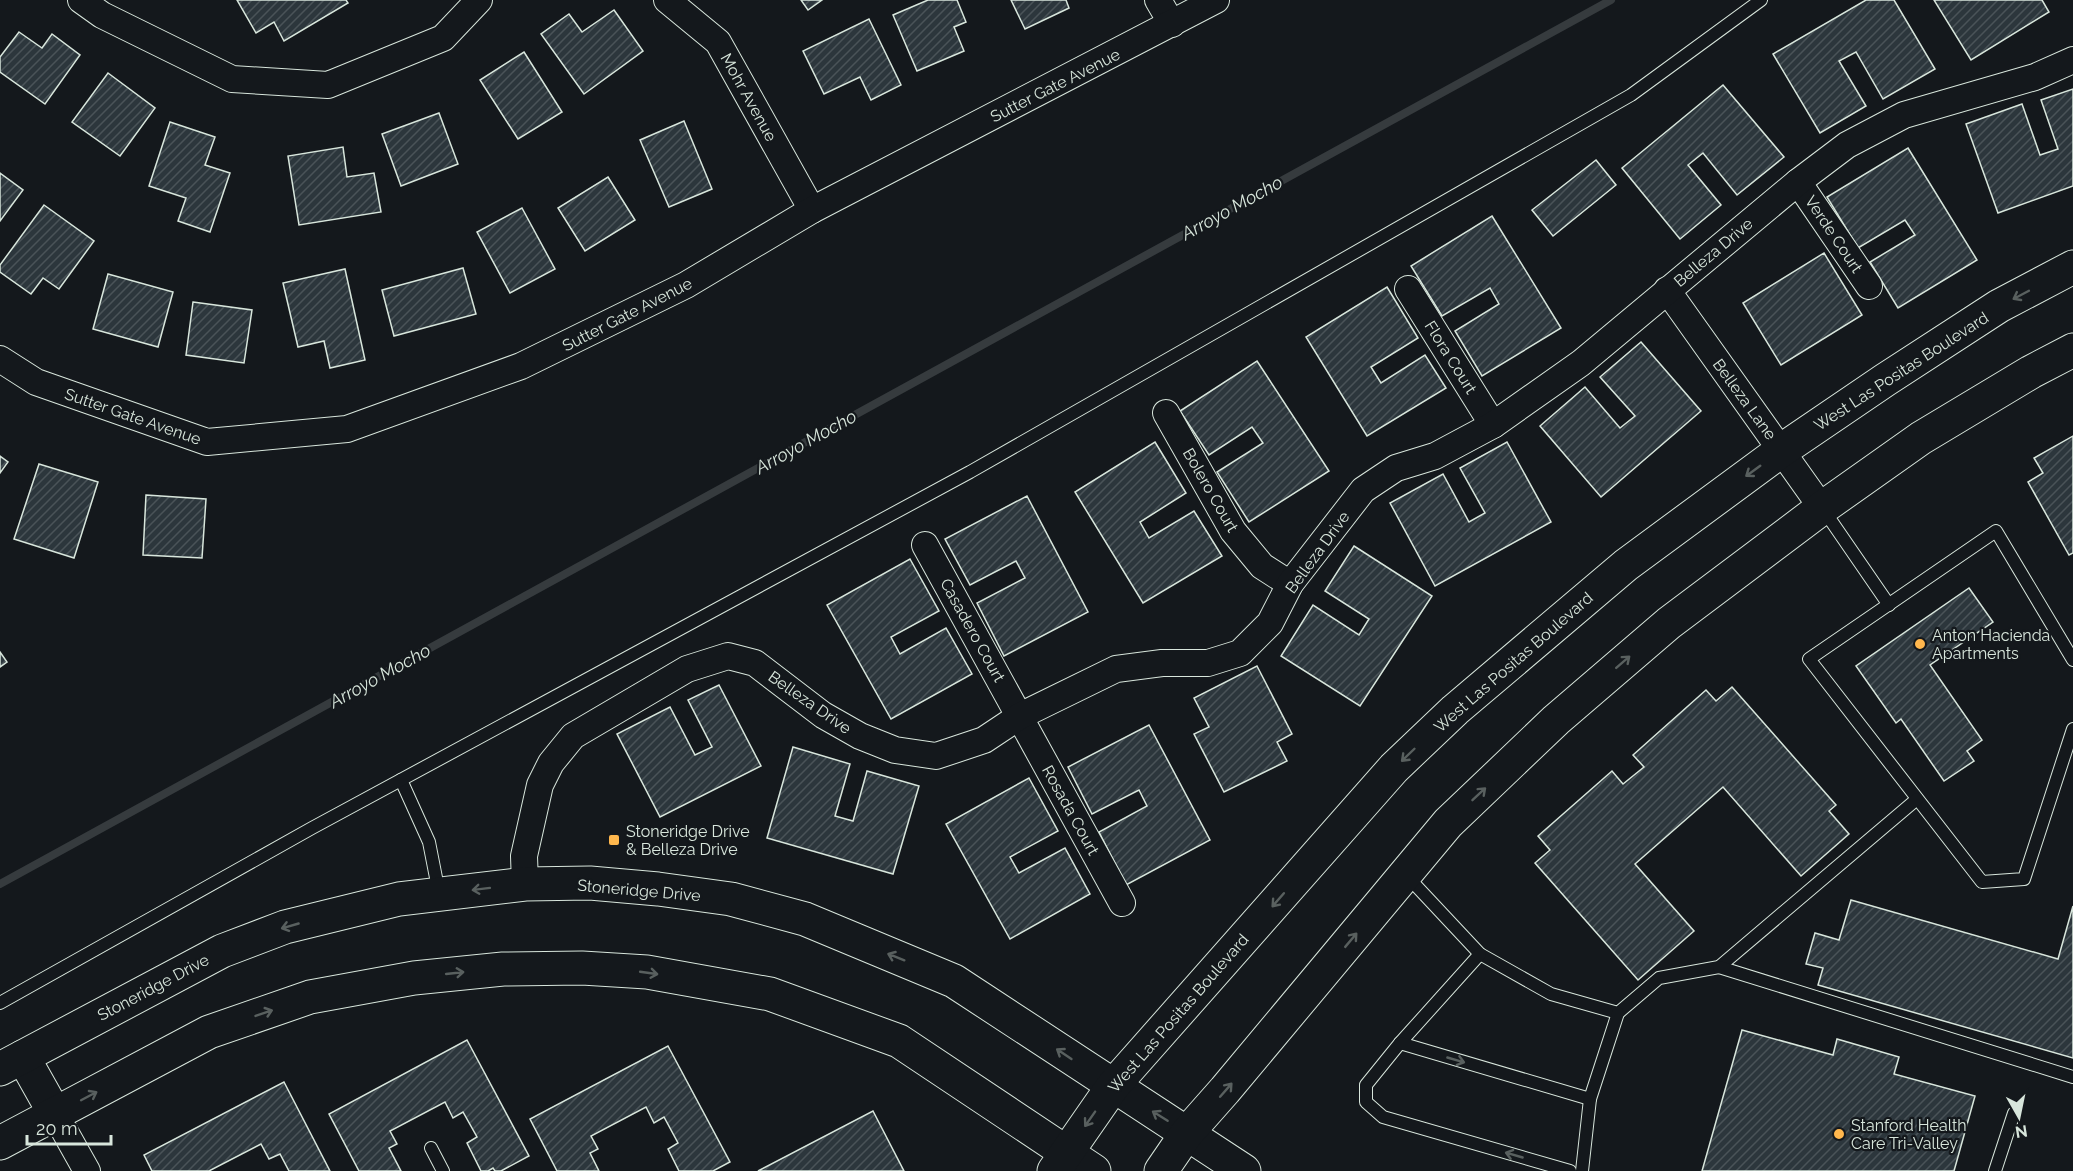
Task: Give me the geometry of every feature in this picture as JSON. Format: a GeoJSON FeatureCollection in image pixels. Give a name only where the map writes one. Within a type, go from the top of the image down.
{"type":"FeatureCollection","features":[{"type":"Feature","properties":{"kind":"main road","name":"West Las Positas Boulevard"},"geometry":{"type":"LineString","coordinates":[[1061,1162],[1113,1086],[1394,768],[1437,726],[1626,565],[1782,450],[1999,306],[2073,267]]}},
{"type":"Feature","properties":{"kind":"main road"},"geometry":{"type":"LineString","coordinates":[[1161,1171],[1187,1133],[1448,823],[1556,720],[1669,623],[1822,508],[1921,438],[2031,372],[2073,350]]}},
{"type":"Feature","properties":{"kind":"main road","name":"Stoneridge Drive"},"geometry":{"type":"LineString","coordinates":[[11,1063],[222,951],[285,927],[399,899],[525,884],[590,883],[732,899],[805,919],[954,981],[1244,1171]]}},
{"type":"Feature","properties":{"kind":"main road"},"geometry":{"type":"LineString","coordinates":[[0,1143],[209,1032],[310,997],[425,976],[503,969],[582,968],[647,972],[770,994],[899,1041],[1061,1162],[1094,1171]]}},
{"type":"Feature","properties":{"kind":"main road"},"geometry":{"type":"LineString","coordinates":[[11,1063],[55,1114]]}},
{"type":"Feature","properties":{"kind":"street"},"geometry":{"type":"LineString","coordinates":[[81,0],[102,15],[232,79],[328,85],[443,38],[479,0]]}},
{"type":"Feature","properties":{"kind":"street","name":"Mohr Avenue"},"geometry":{"type":"LineString","coordinates":[[667,0],[718,42],[812,210]]}},
{"type":"Feature","properties":{"kind":"street"},"geometry":{"type":"LineString","coordinates":[[1158,0],[1172,24]]}},
{"type":"Feature","properties":{"kind":"street","name":"Sutter Gate Avenue"},"geometry":{"type":"LineString","coordinates":[[0,359],[36,382],[207,442],[347,429],[521,366],[686,285],[812,210],[1216,0]]}},
{"type":"Feature","properties":{"kind":"street","name":"Belleza Drive"},"geometry":{"type":"LineString","coordinates":[[525,884],[524,856],[540,785],[551,763],[573,736],[687,669],[728,656],[755,663],[823,715],[860,736],[895,750],[936,756],[984,740],[1020,716],[1116,669],[1162,663],[1208,663],[1239,653],[1270,623],[1290,584],[1363,490],[1396,468],[1435,456],[1493,425],[1581,363],[1798,182],[1847,145],[1904,115],[2034,77],[2073,60]]}},
{"type":"Feature","properties":{"kind":"street","name":"Verde Court"},"geometry":{"type":"LineString","coordinates":[[1798,182],[1869,286]]}},
{"type":"Feature","properties":{"kind":"street","name":"Flora Court"},"geometry":{"type":"LineString","coordinates":[[1408,289],[1493,425]]}},
{"type":"Feature","properties":{"kind":"street","name":"Belleza Lane"},"geometry":{"type":"LineString","coordinates":[[1667,290],[1822,508]]}},
{"type":"Feature","properties":{"kind":"street","name":"Bolero Court"},"geometry":{"type":"LineString","coordinates":[[1166,413],[1233,531],[1262,566],[1290,584]]}},
{"type":"Feature","properties":{"kind":"street","name":"Casadero Court"},"geometry":{"type":"LineString","coordinates":[[925,545],[1020,716]]}},
{"type":"Feature","properties":{"kind":"street","name":"Rosada Court"},"geometry":{"type":"LineString","coordinates":[[1020,716],[1122,903]]}},
{"type":"Feature","properties":{"kind":"street"},"geometry":{"type":"LineString","coordinates":[[55,1114],[87,1171]]}},
{"type":"Feature","properties":{"kind":"lane"},"geometry":{"type":"LineString","coordinates":[[0,1003],[401,780],[970,472],[1631,95],[1761,0]]}},
{"type":"Feature","properties":{"kind":"lane"},"geometry":{"type":"LineString","coordinates":[[1822,508],[1889,605]]}},
{"type":"Feature","properties":{"kind":"lane"},"geometry":{"type":"LineString","coordinates":[[2073,660],[1996,531],[1809,659],[1982,882],[2024,879],[2073,729]]}},
{"type":"Feature","properties":{"kind":"lane"},"geometry":{"type":"LineString","coordinates":[[401,780],[429,842],[440,894]]}},
{"type":"Feature","properties":{"kind":"lane"},"geometry":{"type":"LineString","coordinates":[[1719,967],[1917,799]]}},
{"type":"Feature","properties":{"kind":"lane"},"geometry":{"type":"LineString","coordinates":[[1405,874],[1480,954],[1551,994],[1618,1013]]}},
{"type":"Feature","properties":{"kind":"lane"},"geometry":{"type":"LineString","coordinates":[[1480,954],[1400,1043],[1366,1085],[1366,1102],[1383,1117],[1570,1171]]}},
{"type":"Feature","properties":{"kind":"lane"},"geometry":{"type":"LineString","coordinates":[[1582,1171],[1590,1100],[1618,1013],[1659,978],[1719,967],[2073,1077]]}},
{"type":"Feature","properties":{"kind":"lane"},"geometry":{"type":"LineString","coordinates":[[1400,1043],[1590,1100]]}},
{"type":"Feature","properties":{"kind":"lane"},"geometry":{"type":"LineString","coordinates":[[1995,1171],[2014,1113]]}},
{"type":"Feature","properties":{"kind":"lane"},"geometry":{"type":"LineString","coordinates":[[431,1148],[443,1171]]}},
{"type":"Feature","properties":{"kind":"building"},"geometry":{"type":"Polygon","coordinates":[[[237,0],[346,0],[348,3],[284,41],[274,22],[256,33],[237,0]]]}},
{"type":"Feature","properties":{"kind":"building"},"geometry":{"type":"Polygon","coordinates":[[[801,0],[822,0],[808,10],[801,0]]]}},
{"type":"Feature","properties":{"kind":"building"},"geometry":{"type":"Polygon","coordinates":[[[928,0],[957,0],[966,22],[954,27],[964,51],[917,71],[893,15],[928,0]]]}},
{"type":"Feature","properties":{"kind":"building"},"geometry":{"type":"Polygon","coordinates":[[[1011,0],[1066,0],[1069,8],[1025,29],[1011,0]]]}},
{"type":"Feature","properties":{"kind":"building"},"geometry":{"type":"Polygon","coordinates":[[[1866,0],[1894,0],[1935,69],[1883,99],[1856,52],[1839,61],[1866,106],[1820,133],[1773,54],[1866,0]]]}},
{"type":"Feature","properties":{"kind":"building"},"geometry":{"type":"Polygon","coordinates":[[[1934,0],[2042,0],[2049,12],[1971,60],[1934,0]]]}},
{"type":"Feature","properties":{"kind":"building"},"geometry":{"type":"Polygon","coordinates":[[[614,10],[643,51],[584,94],[541,34],[569,14],[582,32],[614,10]]]}},
{"type":"Feature","properties":{"kind":"building"},"geometry":{"type":"Polygon","coordinates":[[[869,19],[901,85],[871,100],[860,77],[824,94],[803,51],[869,19]]]}},
{"type":"Feature","properties":{"kind":"building"},"geometry":{"type":"Polygon","coordinates":[[[19,32],[42,48],[52,34],[80,55],[45,104],[0,72],[0,57],[19,32]]]}},
{"type":"Feature","properties":{"kind":"building"},"geometry":{"type":"Polygon","coordinates":[[[524,52],[562,112],[518,139],[480,80],[524,52]]]}},
{"type":"Feature","properties":{"kind":"building"},"geometry":{"type":"Polygon","coordinates":[[[108,73],[155,108],[120,156],[72,122],[108,73]]]}},
{"type":"Feature","properties":{"kind":"building"},"geometry":{"type":"Polygon","coordinates":[[[1723,85],[1784,157],[1737,195],[1703,153],[1688,165],[1721,205],[1680,239],[1622,168],[1723,85]]]}},
{"type":"Feature","properties":{"kind":"building"},"geometry":{"type":"Polygon","coordinates":[[[2073,89],[2073,186],[1998,213],[1966,124],[2022,104],[2040,155],[2058,149],[2041,100],[2073,89]]]}},
{"type":"Feature","properties":{"kind":"building"},"geometry":{"type":"Polygon","coordinates":[[[439,113],[458,164],[401,186],[382,134],[439,113]]]}},
{"type":"Feature","properties":{"kind":"building"},"geometry":{"type":"Polygon","coordinates":[[[684,121],[712,189],[669,207],[640,140],[684,121]]]}},
{"type":"Feature","properties":{"kind":"building"},"geometry":{"type":"Polygon","coordinates":[[[170,122],[215,137],[205,165],[230,173],[210,232],[178,221],[186,198],[149,186],[170,122]]]}},
{"type":"Feature","properties":{"kind":"building"},"geometry":{"type":"Polygon","coordinates":[[[343,147],[347,177],[374,173],[381,212],[299,225],[288,156],[343,147]]]}},
{"type":"Feature","properties":{"kind":"building"},"geometry":{"type":"Polygon","coordinates":[[[1908,148],[1977,260],[1898,308],[1870,262],[1915,235],[1905,220],[1858,248],[1827,197],[1908,148]]]}},
{"type":"Feature","properties":{"kind":"building"},"geometry":{"type":"Polygon","coordinates":[[[1596,160],[1616,185],[1553,236],[1532,210],[1596,160]]]}},
{"type":"Feature","properties":{"kind":"building"},"geometry":{"type":"Polygon","coordinates":[[[0,173],[23,190],[0,221],[0,173]]]}},
{"type":"Feature","properties":{"kind":"building"},"geometry":{"type":"Polygon","coordinates":[[[608,177],[635,220],[585,251],[558,208],[608,177]]]}},
{"type":"Feature","properties":{"kind":"building"},"geometry":{"type":"Polygon","coordinates":[[[44,205],[94,241],[59,289],[43,278],[31,294],[0,272],[0,265],[44,205]]]}},
{"type":"Feature","properties":{"kind":"building"},"geometry":{"type":"Polygon","coordinates":[[[522,208],[555,269],[510,293],[477,232],[522,208]]]}},
{"type":"Feature","properties":{"kind":"building"},"geometry":{"type":"Polygon","coordinates":[[[1492,216],[1561,328],[1482,376],[1455,331],[1499,304],[1490,288],[1442,316],[1411,266],[1492,216]]]}},
{"type":"Feature","properties":{"kind":"building"},"geometry":{"type":"Polygon","coordinates":[[[1824,253],[1862,315],[1781,365],[1743,303],[1824,253]]]}},
{"type":"Feature","properties":{"kind":"building"},"geometry":{"type":"Polygon","coordinates":[[[463,268],[476,314],[394,336],[382,290],[463,268]]]}},
{"type":"Feature","properties":{"kind":"building"},"geometry":{"type":"Polygon","coordinates":[[[345,269],[365,360],[330,368],[324,341],[298,347],[283,283],[345,269]]]}},
{"type":"Feature","properties":{"kind":"building"},"geometry":{"type":"Polygon","coordinates":[[[108,274],[173,292],[158,347],[93,329],[108,274]]]}},
{"type":"Feature","properties":{"kind":"building"},"geometry":{"type":"Polygon","coordinates":[[[1387,287],[1418,338],[1371,367],[1381,383],[1425,355],[1446,388],[1367,436],[1306,337],[1387,287]]]}},
{"type":"Feature","properties":{"kind":"building"},"geometry":{"type":"Polygon","coordinates":[[[193,302],[252,310],[244,363],[186,355],[193,302]]]}},
{"type":"Feature","properties":{"kind":"building"},"geometry":{"type":"Polygon","coordinates":[[[1641,342],[1701,411],[1601,497],[1540,426],[1585,387],[1620,428],[1635,416],[1600,377],[1641,342]]]}},
{"type":"Feature","properties":{"kind":"building"},"geometry":{"type":"Polygon","coordinates":[[[1257,361],[1329,471],[1249,522],[1217,472],[1263,443],[1252,427],[1209,455],[1180,411],[1257,361]]]}},
{"type":"Feature","properties":{"kind":"building"},"geometry":{"type":"Polygon","coordinates":[[[2073,436],[2073,553],[2069,555],[2028,482],[2043,473],[2034,458],[2073,436]]]}},
{"type":"Feature","properties":{"kind":"building"},"geometry":{"type":"Polygon","coordinates":[[[1155,442],[1186,493],[1140,522],[1149,538],[1194,511],[1222,556],[1143,603],[1075,492],[1155,442]]]}},
{"type":"Feature","properties":{"kind":"building"},"geometry":{"type":"Polygon","coordinates":[[[1507,442],[1551,522],[1435,586],[1390,503],[1443,474],[1469,522],[1485,513],[1460,468],[1507,442]]]}},
{"type":"Feature","properties":{"kind":"building"},"geometry":{"type":"Polygon","coordinates":[[[0,456],[8,462],[0,473],[0,456]]]}},
{"type":"Feature","properties":{"kind":"building"},"geometry":{"type":"Polygon","coordinates":[[[39,464],[98,482],[74,558],[14,539],[39,464]]]}},
{"type":"Feature","properties":{"kind":"building"},"geometry":{"type":"Polygon","coordinates":[[[146,495],[206,499],[202,558],[143,555],[146,495]]]}},
{"type":"Feature","properties":{"kind":"building"},"geometry":{"type":"Polygon","coordinates":[[[1027,496],[1088,612],[1004,656],[977,603],[1025,578],[1016,561],[970,585],[945,539],[1027,496]]]}},
{"type":"Feature","properties":{"kind":"building"},"geometry":{"type":"Polygon","coordinates":[[[1354,546],[1432,596],[1360,706],[1281,656],[1313,605],[1359,635],[1369,619],[1325,591],[1354,546]]]}},
{"type":"Feature","properties":{"kind":"building"},"geometry":{"type":"Polygon","coordinates":[[[910,559],[939,611],[891,637],[900,654],[946,628],[972,674],[891,719],[827,605],[910,559]]]}},
{"type":"Feature","properties":{"kind":"building"},"geometry":{"type":"Polygon","coordinates":[[[1969,588],[1993,622],[1930,665],[1982,740],[1967,751],[1974,761],[1944,781],[1901,719],[1896,723],[1856,666],[1969,588]]]}},
{"type":"Feature","properties":{"kind":"building"},"geometry":{"type":"Polygon","coordinates":[[[0,652],[7,662],[0,667],[0,652]]]}},
{"type":"Feature","properties":{"kind":"building"},"geometry":{"type":"Polygon","coordinates":[[[1257,666],[1292,734],[1277,742],[1287,761],[1224,792],[1194,734],[1209,727],[1194,698],[1257,666]]]}},
{"type":"Feature","properties":{"kind":"building"},"geometry":{"type":"Polygon","coordinates":[[[719,685],[761,766],[660,817],[617,734],[670,707],[695,755],[712,747],[688,700],[719,685]]]}},
{"type":"Feature","properties":{"kind":"building"},"geometry":{"type":"Polygon","coordinates":[[[1732,687],[1836,805],[1829,811],[1849,834],[1801,876],[1723,787],[1635,864],[1694,931],[1638,980],[1535,863],[1550,850],[1538,836],[1612,771],[1623,784],[1644,767],[1633,755],[1706,690],[1716,701],[1732,687]]]}},
{"type":"Feature","properties":{"kind":"building"},"geometry":{"type":"Polygon","coordinates":[[[1149,725],[1210,840],[1126,885],[1099,832],[1147,806],[1139,790],[1092,814],[1068,767],[1149,725]]]}},
{"type":"Feature","properties":{"kind":"building"},"geometry":{"type":"Polygon","coordinates":[[[793,747],[850,764],[835,816],[853,821],[867,771],[919,786],[893,874],[767,838],[793,747]]]}},
{"type":"Feature","properties":{"kind":"building"},"geometry":{"type":"Polygon","coordinates":[[[1029,778],[1058,831],[1010,857],[1019,873],[1065,848],[1090,894],[1010,939],[946,824],[1029,778]]]}},
{"type":"Feature","properties":{"kind":"building"},"geometry":{"type":"Polygon","coordinates":[[[1851,900],[2058,959],[2073,906],[2073,1058],[1818,985],[1823,968],[1806,964],[1815,933],[1839,940],[1851,900]]]}},
{"type":"Feature","properties":{"kind":"building","name":"Stanford Health Care Tri-Valley"},"geometry":{"type":"Polygon","coordinates":[[[1742,1030],[1833,1055],[1837,1039],[1899,1057],[1894,1074],[1975,1096],[1954,1171],[1702,1171],[1742,1030]]]}},
{"type":"Feature","properties":{"kind":"building"},"geometry":{"type":"Polygon","coordinates":[[[467,1040],[529,1156],[501,1171],[495,1171],[493,1168],[481,1171],[467,1143],[477,1137],[463,1112],[453,1118],[445,1102],[390,1131],[397,1144],[389,1148],[401,1171],[359,1171],[329,1114],[467,1040]]]}},
{"type":"Feature","properties":{"kind":"building"},"geometry":{"type":"Polygon","coordinates":[[[668,1046],[730,1162],[713,1171],[679,1171],[668,1149],[678,1143],[664,1117],[654,1123],[646,1107],[591,1136],[598,1149],[590,1153],[599,1171],[557,1171],[530,1119],[668,1046]]]}},
{"type":"Feature","properties":{"kind":"building"},"geometry":{"type":"Polygon","coordinates":[[[284,1082],[330,1171],[289,1171],[280,1154],[269,1159],[261,1144],[209,1171],[152,1171],[144,1155],[284,1082]]]}},
{"type":"Feature","properties":{"kind":"building"},"geometry":{"type":"Polygon","coordinates":[[[873,1111],[904,1171],[758,1171],[873,1111]]]}},
{"type":"Feature","properties":{"kind":"waterway","name":"Arroyo Mocho"},"geometry":{"type":"LineString","coordinates":[[0,884],[1611,0]]}},
{"type":"Feature","properties":{"kind":"place","name":"Anton Hacienda Apartments"},"geometry":{"type":"Point","coordinates":[1920,644]}},
{"type":"Feature","properties":{"kind":"place","name":"Stoneridge Drive & Belleza Drive"},"geometry":{"type":"Point","coordinates":[614,840]}},
{"type":"Feature","properties":{"kind":"place","name":"Stanford Health Care Tri-Valley"},"geometry":{"type":"Point","coordinates":[1839,1134]}}]}
